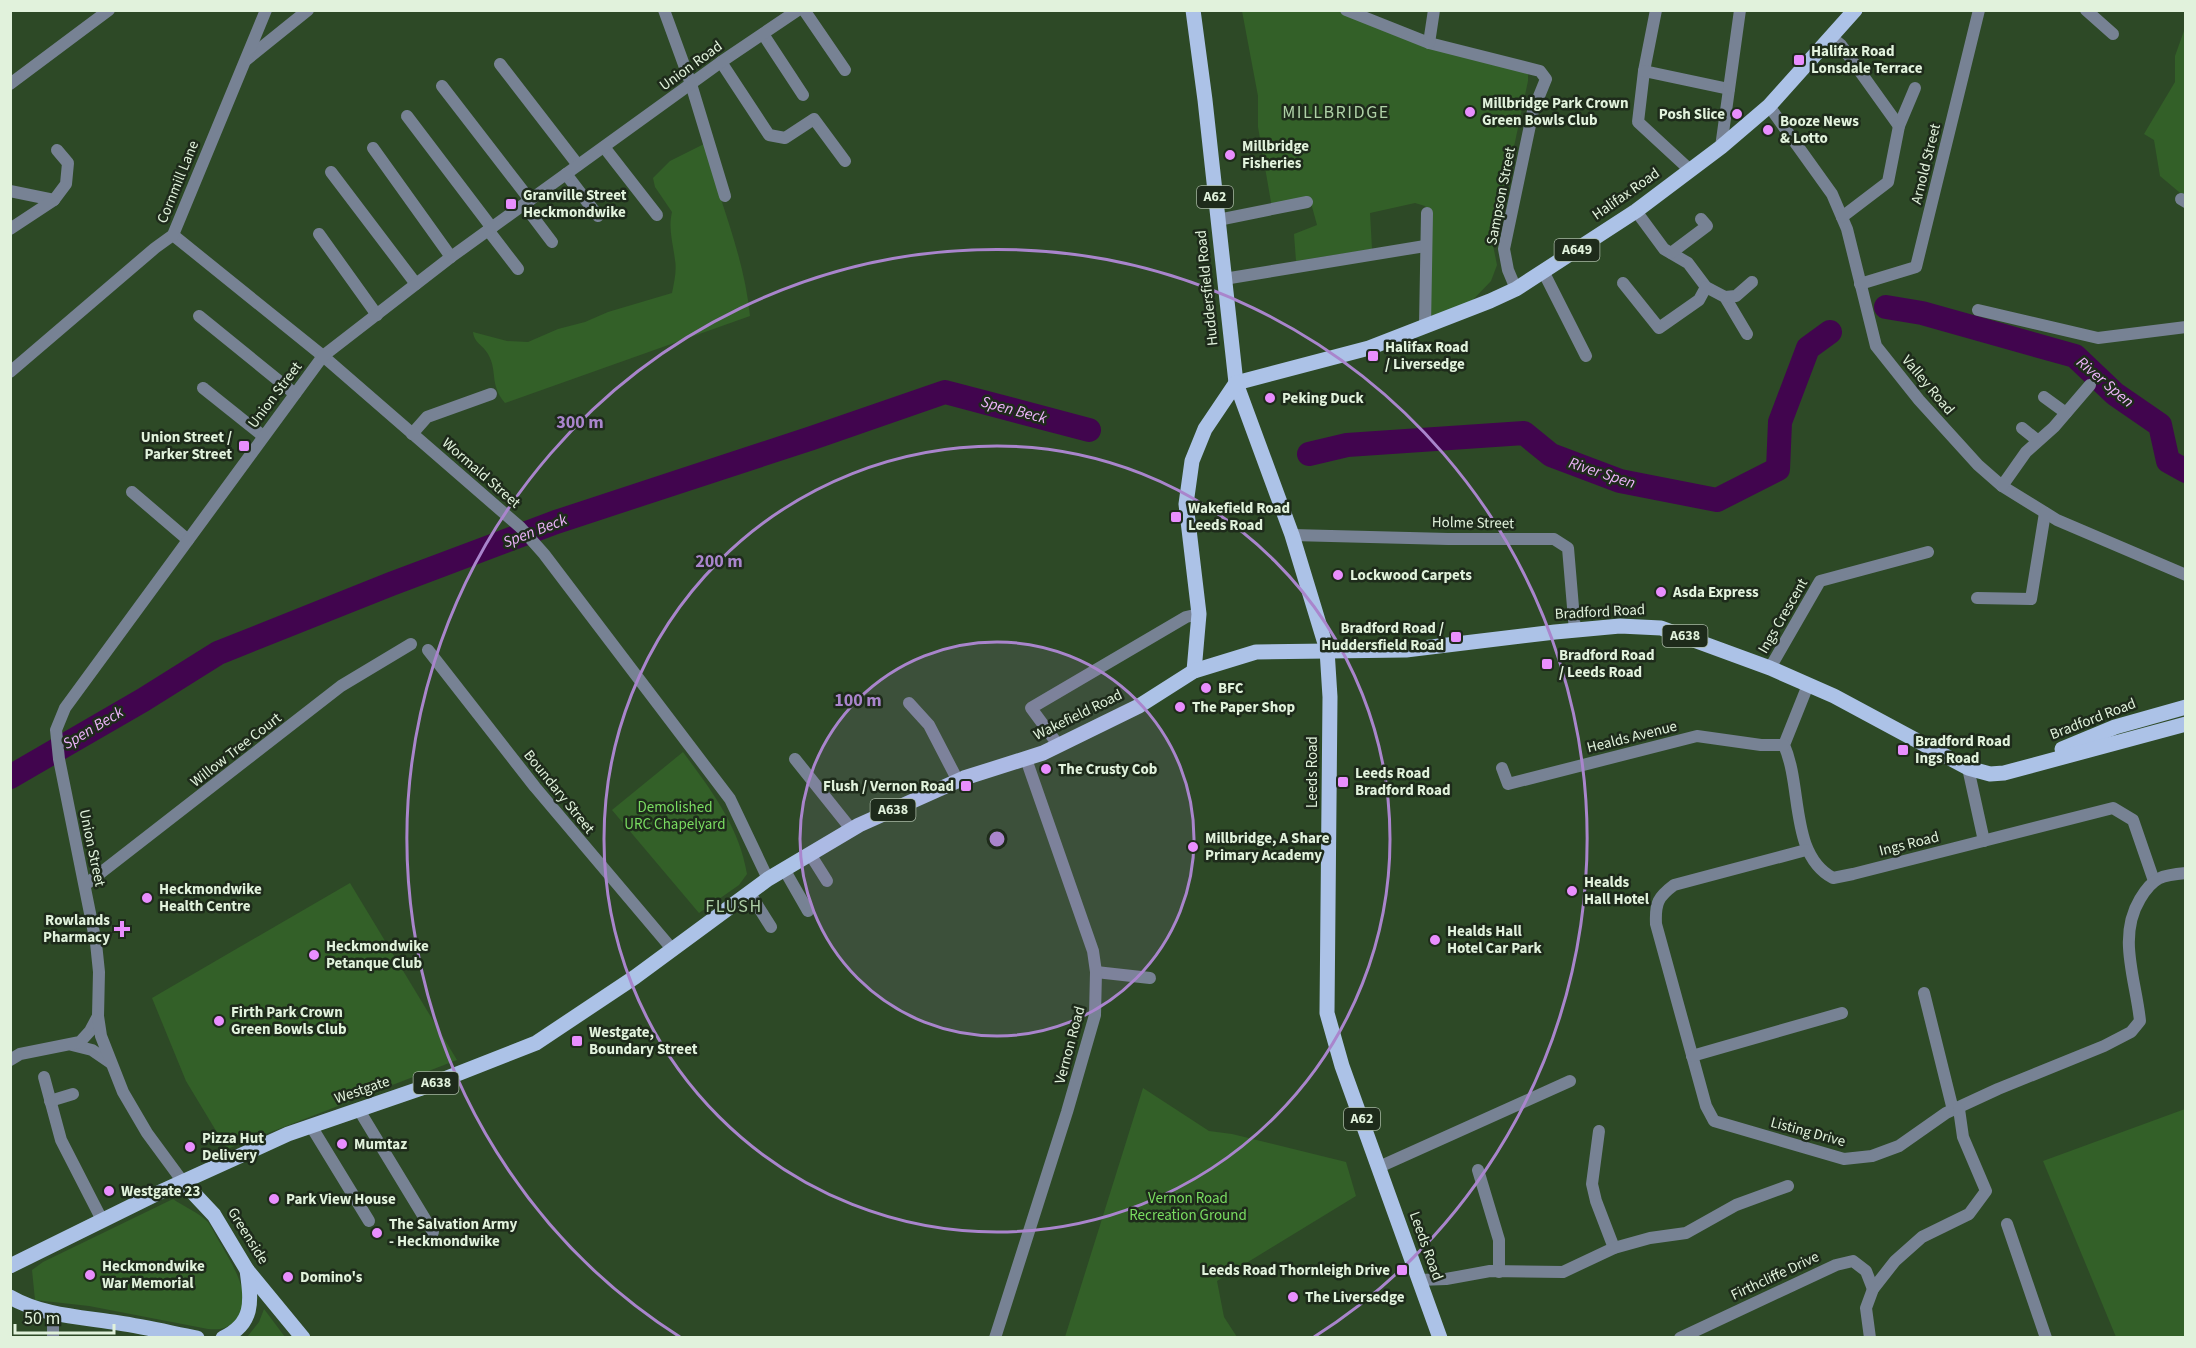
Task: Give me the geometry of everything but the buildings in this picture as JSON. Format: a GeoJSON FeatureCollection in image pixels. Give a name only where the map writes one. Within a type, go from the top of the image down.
{"type":"FeatureCollection","features":[{"type":"Feature","properties":{"kind":"main road","name":"Huddersfield Road"},"geometry":{"type":"LineString","coordinates":[[1192,10],[1236,383]]}},
{"type":"Feature","properties":{"kind":"main road","name":"Halifax Road"},"geometry":{"type":"LineString","coordinates":[[1236,383],[1369,348],[1516,289],[1636,211],[1721,147],[1769,106],[1855,10]]}},
{"type":"Feature","properties":{"kind":"main road","name":"Leeds Road"},"geometry":{"type":"LineString","coordinates":[[1236,383],[1292,534],[1328,650],[1330,697],[1328,1013],[1342,1066],[1440,1338]]}},
{"type":"Feature","properties":{"kind":"main road"},"geometry":{"type":"LineString","coordinates":[[1194,671],[1199,614],[1186,504],[1192,461],[1205,429],[1236,383]]}},
{"type":"Feature","properties":{"kind":"main road","name":"Bradford Road"},"geometry":{"type":"LineString","coordinates":[[1194,671],[1256,652],[1406,651],[1555,632],[1620,627],[1661,628],[1770,668],[1834,696],[1968,768],[1989,774],[2186,724]]}},
{"type":"Feature","properties":{"kind":"main road","name":"Wakefield Road"},"geometry":{"type":"LineString","coordinates":[[709,922],[768,879],[851,829],[958,781],[1059,746],[1139,706],[1194,671]]}},
{"type":"Feature","properties":{"kind":"main road","name":"Bradford Road"},"geometry":{"type":"LineString","coordinates":[[2014,769],[2115,727],[2186,707]]}},
{"type":"Feature","properties":{"kind":"main road","name":"Westgate"},"geometry":{"type":"LineString","coordinates":[[10,1266],[102,1220],[288,1134],[419,1089],[536,1043],[709,922]]}},
{"type":"Feature","properties":{"kind":"main road","name":"Greenside"},"geometry":{"type":"LineString","coordinates":[[183,1182],[214,1215],[247,1270],[303,1338]]}},
{"type":"Feature","properties":{"kind":"main road"},"geometry":{"type":"LineString","coordinates":[[224,1338],[246,1320],[250,1308],[247,1270]]}},
{"type":"Feature","properties":{"kind":"main road"},"geometry":{"type":"LineString","coordinates":[[10,1297],[53,1314],[120,1323],[197,1338]]}},
{"type":"Feature","properties":{"kind":"street"},"geometry":{"type":"LineString","coordinates":[[10,84],[108,10]]}},
{"type":"Feature","properties":{"kind":"street","name":"Cornmill Lane"},"geometry":{"type":"LineString","coordinates":[[10,372],[173,235],[266,10]]}},
{"type":"Feature","properties":{"kind":"street"},"geometry":{"type":"LineString","coordinates":[[244,60],[308,10]]}},
{"type":"Feature","properties":{"kind":"street","name":"Union Road"},"geometry":{"type":"LineString","coordinates":[[323,356],[451,256],[721,62],[798,10]]}},
{"type":"Feature","properties":{"kind":"street"},"geometry":{"type":"LineString","coordinates":[[804,10],[845,70]]}},
{"type":"Feature","properties":{"kind":"street"},"geometry":{"type":"LineString","coordinates":[[1352,12],[1429,43],[1434,10]]}},
{"type":"Feature","properties":{"kind":"street"},"geometry":{"type":"LineString","coordinates":[[1656,10],[1644,71],[1638,122],[1690,170]]}},
{"type":"Feature","properties":{"kind":"street"},"geometry":{"type":"LineString","coordinates":[[1721,147],[1740,10]]}},
{"type":"Feature","properties":{"kind":"street","name":"Arnold Street"},"geometry":{"type":"LineString","coordinates":[[1860,284],[1916,267],[1979,10]]}},
{"type":"Feature","properties":{"kind":"street"},"geometry":{"type":"LineString","coordinates":[[2086,10],[2113,34]]}},
{"type":"Feature","properties":{"kind":"street"},"geometry":{"type":"LineString","coordinates":[[665,11],[691,84],[725,196]]}},
{"type":"Feature","properties":{"kind":"street"},"geometry":{"type":"LineString","coordinates":[[763,34],[803,95]]}},
{"type":"Feature","properties":{"kind":"street"},"geometry":{"type":"LineString","coordinates":[[1832,36],[1842,45],[1899,126]]}},
{"type":"Feature","properties":{"kind":"street","name":"Sampson Street"},"geometry":{"type":"LineString","coordinates":[[1429,43],[1540,71],[1546,79],[1533,111],[1504,249],[1508,270],[1516,289]]}},
{"type":"Feature","properties":{"kind":"street"},"geometry":{"type":"LineString","coordinates":[[721,62],[769,135],[785,138],[814,119],[845,161]]}},
{"type":"Feature","properties":{"kind":"street"},"geometry":{"type":"LineString","coordinates":[[500,64],[578,165]]}},
{"type":"Feature","properties":{"kind":"street"},"geometry":{"type":"LineString","coordinates":[[1644,71],[1729,89]]}},
{"type":"Feature","properties":{"kind":"street"},"geometry":{"type":"LineString","coordinates":[[442,86],[527,203],[552,242]]}},
{"type":"Feature","properties":{"kind":"street"},"geometry":{"type":"LineString","coordinates":[[1842,217],[1888,182],[1899,126],[1915,88]]}},
{"type":"Feature","properties":{"kind":"street","name":"Valley Road"},"geometry":{"type":"LineString","coordinates":[[1769,106],[1832,195],[1847,230],[1876,346],[1919,400],[1978,465],[2002,486],[2057,520],[2186,575]]}},
{"type":"Feature","properties":{"kind":"street"},"geometry":{"type":"LineString","coordinates":[[407,116],[518,269]]}},
{"type":"Feature","properties":{"kind":"street"},"geometry":{"type":"LineString","coordinates":[[373,147],[451,256]]}},
{"type":"Feature","properties":{"kind":"street"},"geometry":{"type":"LineString","coordinates":[[604,147],[657,215]]}},
{"type":"Feature","properties":{"kind":"street"},"geometry":{"type":"LineString","coordinates":[[10,229],[54,201],[66,183],[69,163],[57,150]]}},
{"type":"Feature","properties":{"kind":"street"},"geometry":{"type":"LineString","coordinates":[[331,172],[416,284]]}},
{"type":"Feature","properties":{"kind":"street"},"geometry":{"type":"LineString","coordinates":[[566,174],[598,216]]}},
{"type":"Feature","properties":{"kind":"street"},"geometry":{"type":"LineString","coordinates":[[10,191],[54,201]]}},
{"type":"Feature","properties":{"kind":"street"},"geometry":{"type":"LineString","coordinates":[[1218,220],[1307,202]]}},
{"type":"Feature","properties":{"kind":"street"},"geometry":{"type":"LineString","coordinates":[[1636,211],[1664,249],[1688,263],[1706,287],[1725,297],[1747,334]]}},
{"type":"Feature","properties":{"kind":"street"},"geometry":{"type":"LineString","coordinates":[[1425,326],[1427,213]]}},
{"type":"Feature","properties":{"kind":"street"},"geometry":{"type":"LineString","coordinates":[[1671,253],[1707,226],[1701,219]]}},
{"type":"Feature","properties":{"kind":"street"},"geometry":{"type":"LineString","coordinates":[[318,234],[377,315]]}},
{"type":"Feature","properties":{"kind":"street","name":"Wormald Street"},"geometry":{"type":"LineString","coordinates":[[173,235],[323,356],[520,527],[544,554],[730,799],[768,879]]}},
{"type":"Feature","properties":{"kind":"street"},"geometry":{"type":"LineString","coordinates":[[1224,279],[1425,246]]}},
{"type":"Feature","properties":{"kind":"street"},"geometry":{"type":"LineString","coordinates":[[1543,272],[1586,356]]}},
{"type":"Feature","properties":{"kind":"street"},"geometry":{"type":"LineString","coordinates":[[1725,297],[1736,296],[1752,282]]}},
{"type":"Feature","properties":{"kind":"street"},"geometry":{"type":"LineString","coordinates":[[1623,283],[1659,333],[1699,300],[1706,287]]}},
{"type":"Feature","properties":{"kind":"street"},"geometry":{"type":"LineString","coordinates":[[1978,310],[2098,338],[2186,327]]}},
{"type":"Feature","properties":{"kind":"street"},"geometry":{"type":"LineString","coordinates":[[200,316],[295,394]]}},
{"type":"Feature","properties":{"kind":"street","name":"Union Street"},"geometry":{"type":"LineString","coordinates":[[183,1182],[147,1132],[123,1092],[101,1036],[98,1016],[99,972],[96,943],[59,759],[56,730],[65,708],[323,356]]}},
{"type":"Feature","properties":{"kind":"street"},"geometry":{"type":"LineString","coordinates":[[2002,486],[2026,452],[2054,427],[2090,385]]}},
{"type":"Feature","properties":{"kind":"street"},"geometry":{"type":"LineString","coordinates":[[203,388],[263,436]]}},
{"type":"Feature","properties":{"kind":"street"},"geometry":{"type":"LineString","coordinates":[[412,434],[427,417],[491,394]]}},
{"type":"Feature","properties":{"kind":"street"},"geometry":{"type":"LineString","coordinates":[[2044,397],[2066,413]]}},
{"type":"Feature","properties":{"kind":"street"},"geometry":{"type":"LineString","coordinates":[[2022,428],[2037,440]]}},
{"type":"Feature","properties":{"kind":"street"},"geometry":{"type":"LineString","coordinates":[[132,492],[188,540]]}},
{"type":"Feature","properties":{"kind":"street"},"geometry":{"type":"LineString","coordinates":[[1979,585],[1976,601],[2031,599],[2045,513]]}},
{"type":"Feature","properties":{"kind":"street","name":"Holme Street"},"geometry":{"type":"LineString","coordinates":[[1292,534],[1448,539],[1554,539],[1568,548],[1575,631]]}},
{"type":"Feature","properties":{"kind":"street","name":"Ings Crescent"},"geometry":{"type":"LineString","coordinates":[[1770,668],[1820,581],[1928,552]]}},
{"type":"Feature","properties":{"kind":"street"},"geometry":{"type":"LineString","coordinates":[[1059,746],[1031,708],[1186,617],[1199,614]]}},
{"type":"Feature","properties":{"kind":"street","name":"Willow Tree Court"},"geometry":{"type":"LineString","coordinates":[[85,885],[341,686],[411,644]]}},
{"type":"Feature","properties":{"kind":"street","name":"Boundary Street"},"geometry":{"type":"LineString","coordinates":[[428,650],[535,787],[672,949]]}},
{"type":"Feature","properties":{"kind":"street"},"geometry":{"type":"LineString","coordinates":[[1784,745],[1808,685]]}},
{"type":"Feature","properties":{"kind":"street"},"geometry":{"type":"LineString","coordinates":[[909,703],[929,725],[958,781]]}},
{"type":"Feature","properties":{"kind":"street","name":"Healds Avenue"},"geometry":{"type":"LineString","coordinates":[[1502,768],[1508,784],[1697,736],[1761,745],[1784,745]]}},
{"type":"Feature","properties":{"kind":"street","name":"Ings Road"},"geometry":{"type":"LineString","coordinates":[[1784,745],[1791,761],[1806,850],[1822,872],[1833,878],[2113,808],[2133,820],[2154,881]]}},
{"type":"Feature","properties":{"kind":"street"},"geometry":{"type":"LineString","coordinates":[[795,759],[851,829]]}},
{"type":"Feature","properties":{"kind":"street","name":"Vernon Road"},"geometry":{"type":"LineString","coordinates":[[995,1338],[1095,1015],[1096,972],[1093,951],[1026,759]]}},
{"type":"Feature","properties":{"kind":"street"},"geometry":{"type":"LineString","coordinates":[[1968,768],[1984,841]]}},
{"type":"Feature","properties":{"kind":"street","name":"Listing Drive"},"geometry":{"type":"LineString","coordinates":[[1806,850],[1674,885],[1662,894],[1655,908],[1656,924],[1706,1106],[1714,1121],[1844,1159],[1872,1156],[1899,1146],[1956,1110],[1998,1089],[2104,1046],[2131,1032],[2140,1021],[2128,932],[2132,912],[2147,886],[2154,881]]}},
{"type":"Feature","properties":{"kind":"street"},"geometry":{"type":"LineString","coordinates":[[810,854],[827,881]]}},
{"type":"Feature","properties":{"kind":"street"},"geometry":{"type":"LineString","coordinates":[[784,869],[808,911]]}},
{"type":"Feature","properties":{"kind":"street"},"geometry":{"type":"LineString","coordinates":[[2154,881],[2164,875],[2186,873]]}},
{"type":"Feature","properties":{"kind":"street"},"geometry":{"type":"LineString","coordinates":[[749,892],[771,927]]}},
{"type":"Feature","properties":{"kind":"street"},"geometry":{"type":"LineString","coordinates":[[1096,972],[1150,978]]}},
{"type":"Feature","properties":{"kind":"street"},"geometry":{"type":"LineString","coordinates":[[1870,1338],[1866,1308],[1873,1289],[1895,1261],[1922,1236],[1969,1214],[1986,1191],[1963,1137],[1924,993]]}},
{"type":"Feature","properties":{"kind":"street"},"geometry":{"type":"LineString","coordinates":[[1692,1056],[1842,1013]]}},
{"type":"Feature","properties":{"kind":"street"},"geometry":{"type":"LineString","coordinates":[[10,1060],[20,1054],[80,1042],[90,1031],[98,1016]]}},
{"type":"Feature","properties":{"kind":"street"},"geometry":{"type":"LineString","coordinates":[[70,1044],[92,1050],[111,1063]]}},
{"type":"Feature","properties":{"kind":"street"},"geometry":{"type":"LineString","coordinates":[[44,1077],[61,1140],[102,1220]]}},
{"type":"Feature","properties":{"kind":"street"},"geometry":{"type":"LineString","coordinates":[[1379,1167],[1570,1081]]}},
{"type":"Feature","properties":{"kind":"street"},"geometry":{"type":"LineString","coordinates":[[50,1101],[73,1094]]}},
{"type":"Feature","properties":{"kind":"street"},"geometry":{"type":"LineString","coordinates":[[359,1110],[433,1232]]}},
{"type":"Feature","properties":{"kind":"street"},"geometry":{"type":"LineString","coordinates":[[311,1126],[369,1221]]}},
{"type":"Feature","properties":{"kind":"street"},"geometry":{"type":"LineString","coordinates":[[1599,1131],[1592,1184],[1614,1248]]}},
{"type":"Feature","properties":{"kind":"street"},"geometry":{"type":"LineString","coordinates":[[1478,1170],[1499,1240],[1499,1272]]}},
{"type":"Feature","properties":{"kind":"street"},"geometry":{"type":"LineString","coordinates":[[1419,1280],[1446,1279],[1490,1271],[1563,1272],[1614,1248],[1650,1238],[1686,1233],[1736,1205],[1788,1186]]}},
{"type":"Feature","properties":{"kind":"street"},"geometry":{"type":"LineString","coordinates":[[2007,1224],[2046,1338]]}},
{"type":"Feature","properties":{"kind":"street","name":"Firthcliffe Drive"},"geometry":{"type":"LineString","coordinates":[[1680,1338],[1836,1265],[1853,1261],[1866,1271],[1873,1289]]}},
{"type":"Feature","properties":{"kind":"street"},"geometry":{"type":"LineString","coordinates":[[52,1338],[53,1314]]}},
{"type":"Feature","properties":{"kind":"green space"},"geometry":{"type":"Polygon","coordinates":[[[1242,11],[1338,11],[1426,46],[1528,73],[1493,245],[1497,265],[1491,281],[1469,304],[1430,322],[1431,214],[1425,206],[1415,203],[1370,213],[1372,249],[1296,261],[1294,234],[1317,225],[1311,203],[1272,208],[1258,127],[1258,96],[1242,11]]]}},
{"type":"Feature","properties":{"kind":"green space"},"geometry":{"type":"Polygon","coordinates":[[[2185,28],[2185,197],[2160,176],[2154,140],[2144,134],[2175,82],[2175,56],[2185,28]]]}},
{"type":"Feature","properties":{"kind":"green space"},"geometry":{"type":"Polygon","coordinates":[[[704,144],[743,272],[750,316],[505,403],[495,384],[491,360],[475,339],[473,332],[507,341],[528,342],[558,329],[672,293],[676,268],[671,230],[672,212],[655,187],[653,178],[670,161],[704,144]]]}},
{"type":"Feature","properties":{"kind":"green space","name":"Demolished URC Chapelyard"},"geometry":{"type":"Polygon","coordinates":[[[683,752],[731,824],[747,874],[739,885],[699,913],[612,810],[683,752]]]}},
{"type":"Feature","properties":{"kind":"green space"},"geometry":{"type":"Polygon","coordinates":[[[350,883],[457,1060],[227,1149],[186,1081],[152,998],[350,883]]]}},
{"type":"Feature","properties":{"kind":"green space","name":"Vernon Road Recreation Ground"},"geometry":{"type":"Polygon","coordinates":[[[1143,1088],[1209,1131],[1232,1134],[1346,1162],[1356,1196],[1217,1281],[1224,1317],[1237,1337],[1065,1337],[1143,1088]]]}},
{"type":"Feature","properties":{"kind":"green space"},"geometry":{"type":"Polygon","coordinates":[[[2185,1109],[2185,1337],[2116,1337],[2043,1161],[2185,1109]]]}},
{"type":"Feature","properties":{"kind":"green space"},"geometry":{"type":"Polygon","coordinates":[[[173,1199],[208,1222],[237,1274],[241,1284],[243,1305],[241,1314],[234,1322],[222,1328],[208,1329],[89,1306],[35,1300],[32,1270],[43,1262],[173,1199]]]}},
{"type":"Feature","properties":{"kind":"green space"},"geometry":{"type":"Polygon","coordinates":[[[264,1309],[285,1337],[247,1337],[259,1322],[264,1309]]]}},
{"type":"Feature","properties":{"kind":"waterway","name":"River Spen"},"geometry":{"type":"LineString","coordinates":[[1886,307],[1922,313],[2075,356],[2115,394],[2160,425],[2168,461],[2186,471]]}},
{"type":"Feature","properties":{"kind":"waterway","name":"River Spen"},"geometry":{"type":"LineString","coordinates":[[1309,454],[1347,445],[1524,433],[1551,455],[1620,481],[1717,500],[1778,469],[1780,422],[1808,348],[1830,332]]}},
{"type":"Feature","properties":{"kind":"waterway","name":"Spen Beck"},"geometry":{"type":"LineString","coordinates":[[10,777],[143,700],[218,653],[391,584],[556,522],[945,392],[1089,430]]}},
{"type":"Feature","properties":{"kind":"place","name":"Halifax Road Lonsdale Terrace"},"geometry":{"type":"Point","coordinates":[1799,60]}},
{"type":"Feature","properties":{"kind":"place","name":"Millbridge Park Crown Green Bowls Club"},"geometry":{"type":"Point","coordinates":[1470,112]}},
{"type":"Feature","properties":{"kind":"place","name":"Posh Slice"},"geometry":{"type":"Point","coordinates":[1737,114]}},
{"type":"Feature","properties":{"kind":"place","name":"Booze News & Lotto"},"geometry":{"type":"Point","coordinates":[1768,130]}},
{"type":"Feature","properties":{"kind":"place","name":"Millbridge Fisheries"},"geometry":{"type":"Point","coordinates":[1230,155]}},
{"type":"Feature","properties":{"kind":"place","name":"Granville Street Heckmondwike"},"geometry":{"type":"Point","coordinates":[511,204]}},
{"type":"Feature","properties":{"kind":"place","name":"Halifax Road / Liversedge"},"geometry":{"type":"Point","coordinates":[1373,356]}},
{"type":"Feature","properties":{"kind":"place","name":"Peking Duck"},"geometry":{"type":"Point","coordinates":[1270,398]}},
{"type":"Feature","properties":{"kind":"place","name":"Union Street / Parker Street"},"geometry":{"type":"Point","coordinates":[244,446]}},
{"type":"Feature","properties":{"kind":"place","name":"Wakefield Road Leeds Road"},"geometry":{"type":"Point","coordinates":[1176,517]}},
{"type":"Feature","properties":{"kind":"place","name":"Lockwood Carpets"},"geometry":{"type":"Point","coordinates":[1338,575]}},
{"type":"Feature","properties":{"kind":"place","name":"Asda Express"},"geometry":{"type":"Point","coordinates":[1661,592]}},
{"type":"Feature","properties":{"kind":"place","name":"Bradford Road / Huddersfield Road"},"geometry":{"type":"Point","coordinates":[1456,637]}},
{"type":"Feature","properties":{"kind":"place","name":"Bradford Road / Leeds Road"},"geometry":{"type":"Point","coordinates":[1547,664]}},
{"type":"Feature","properties":{"kind":"place","name":"BFC"},"geometry":{"type":"Point","coordinates":[1206,688]}},
{"type":"Feature","properties":{"kind":"place","name":"The Paper Shop"},"geometry":{"type":"Point","coordinates":[1180,707]}},
{"type":"Feature","properties":{"kind":"place","name":"Bradford Road Ings Road"},"geometry":{"type":"Point","coordinates":[1903,750]}},
{"type":"Feature","properties":{"kind":"place","name":"The Crusty Cob"},"geometry":{"type":"Point","coordinates":[1046,769]}},
{"type":"Feature","properties":{"kind":"place","name":"Leeds Road Bradford Road"},"geometry":{"type":"Point","coordinates":[1343,782]}},
{"type":"Feature","properties":{"kind":"place","name":"Flush / Vernon Road"},"geometry":{"type":"Point","coordinates":[966,786]}},
{"type":"Feature","properties":{"kind":"place","name":"Millbridge, A Share Primary Academy"},"geometry":{"type":"Point","coordinates":[1193,847]}},
{"type":"Feature","properties":{"kind":"place","name":"Healds Hall Hotel"},"geometry":{"type":"Point","coordinates":[1572,891]}},
{"type":"Feature","properties":{"kind":"place","name":"Heckmondwike Health Centre"},"geometry":{"type":"Point","coordinates":[147,898]}},
{"type":"Feature","properties":{"kind":"place","name":"Rowlands Pharmacy"},"geometry":{"type":"Point","coordinates":[122,929]}},
{"type":"Feature","properties":{"kind":"place","name":"Healds Hall Hotel Car Park"},"geometry":{"type":"Point","coordinates":[1435,940]}},
{"type":"Feature","properties":{"kind":"place","name":"Heckmondwike Petanque Club"},"geometry":{"type":"Point","coordinates":[314,955]}},
{"type":"Feature","properties":{"kind":"place","name":"Firth Park Crown Green Bowls Club"},"geometry":{"type":"Point","coordinates":[219,1021]}},
{"type":"Feature","properties":{"kind":"place","name":"Westgate, Boundary Street"},"geometry":{"type":"Point","coordinates":[577,1041]}},
{"type":"Feature","properties":{"kind":"place","name":"Mumtaz"},"geometry":{"type":"Point","coordinates":[342,1144]}},
{"type":"Feature","properties":{"kind":"place","name":"Pizza Hut Delivery"},"geometry":{"type":"Point","coordinates":[190,1147]}},
{"type":"Feature","properties":{"kind":"place","name":"Westgate 23"},"geometry":{"type":"Point","coordinates":[109,1191]}},
{"type":"Feature","properties":{"kind":"place","name":"Park View House"},"geometry":{"type":"Point","coordinates":[274,1199]}},
{"type":"Feature","properties":{"kind":"place","name":"The Salvation Army - Heckmondwike"},"geometry":{"type":"Point","coordinates":[377,1233]}},
{"type":"Feature","properties":{"kind":"place","name":"Leeds Road Thornleigh Drive"},"geometry":{"type":"Point","coordinates":[1402,1270]}},
{"type":"Feature","properties":{"kind":"place","name":"Heckmondwike War Memorial"},"geometry":{"type":"Point","coordinates":[90,1275]}},
{"type":"Feature","properties":{"kind":"place","name":"Domino's"},"geometry":{"type":"Point","coordinates":[288,1277]}},
{"type":"Feature","properties":{"kind":"place","name":"The Liversedge"},"geometry":{"type":"Point","coordinates":[1293,1297]}},
{"type":"Feature","properties":{"kind":"district","name":"MILLBRIDGE"},"geometry":{"type":"Point","coordinates":[1336,112]}},
{"type":"Feature","properties":{"kind":"district","name":"FLUSH"},"geometry":{"type":"Point","coordinates":[734,906]}}]}
